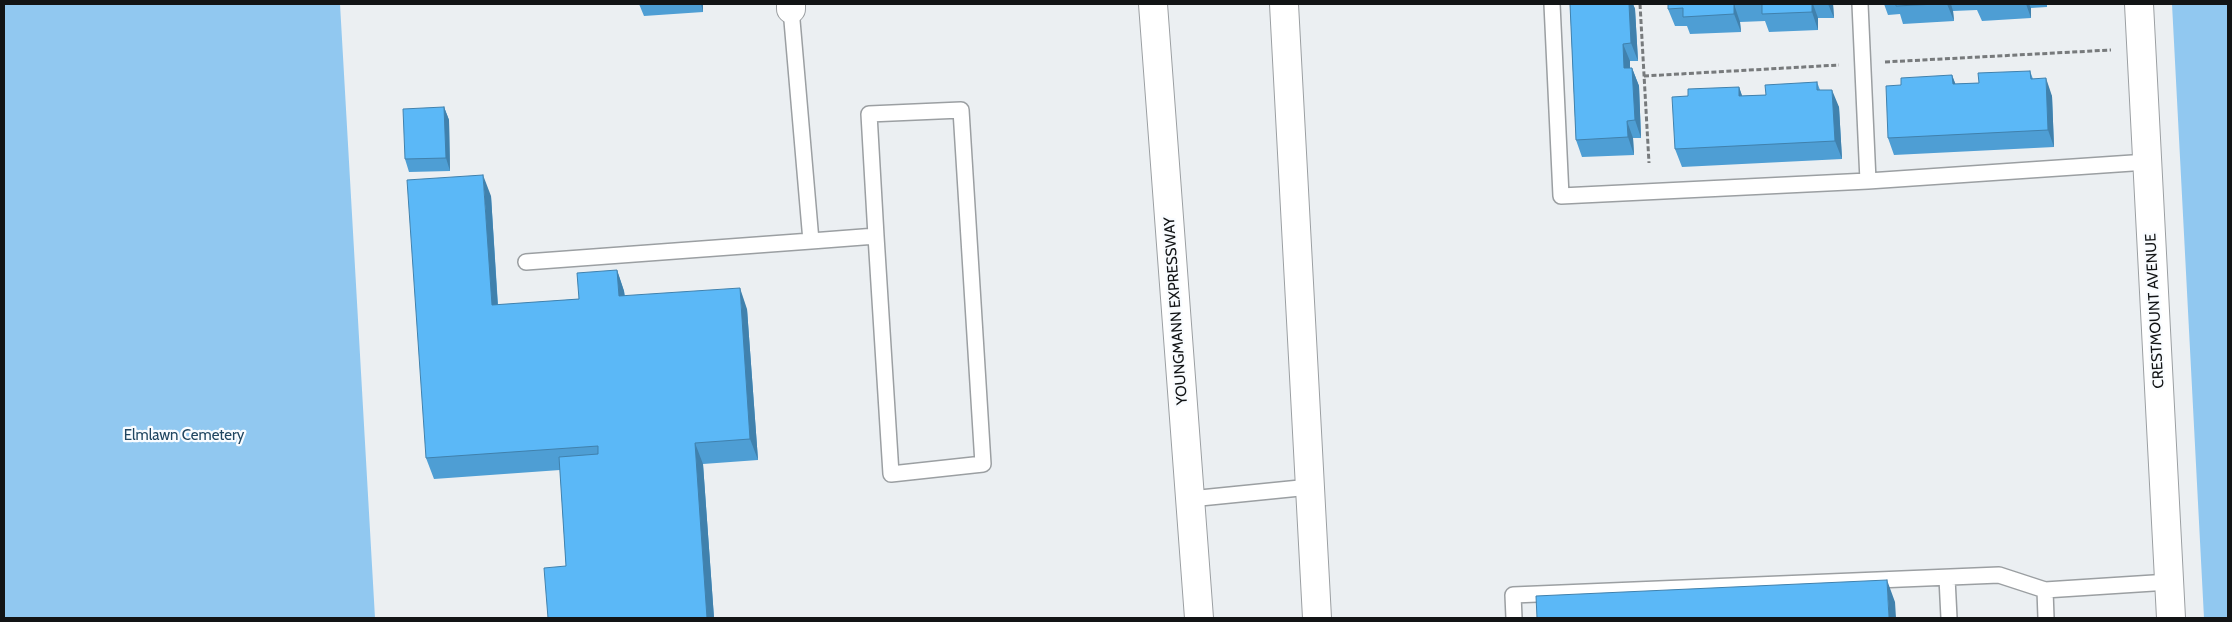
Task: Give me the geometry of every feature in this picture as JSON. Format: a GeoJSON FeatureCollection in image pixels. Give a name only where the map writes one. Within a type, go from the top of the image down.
{"type":"FeatureCollection","features":[{"type":"Feature","properties":{"kind":"main road","name":"YOUNGMANN EXPRESSWAY"},"geometry":{"type":"LineString","coordinates":[[1153,4],[1199,618]]}},
{"type":"Feature","properties":{"kind":"main road"},"geometry":{"type":"LineString","coordinates":[[1284,4],[1317,618]]}},
{"type":"Feature","properties":{"kind":"main road","name":"CRESTMOUNT AVENUE"},"geometry":{"type":"LineString","coordinates":[[2139,4],[2171,618]]}},
{"type":"Feature","properties":{"kind":"lane"},"geometry":{"type":"LineString","coordinates":[[1552,4],[1561,196],[1868,181],[2147,162]]}},
{"type":"Feature","properties":{"kind":"lane"},"geometry":{"type":"LineString","coordinates":[[1860,4],[1868,181]]}},
{"type":"Feature","properties":{"kind":"lane"},"geometry":{"type":"LineString","coordinates":[[791,6],[811,241]]}},
{"type":"Feature","properties":{"kind":"lane"},"geometry":{"type":"LineString","coordinates":[[961,110],[983,464],[891,474],[876,236],[869,114],[961,110]]}},
{"type":"Feature","properties":{"kind":"lane"},"geometry":{"type":"LineString","coordinates":[[526,262],[876,236]]}},
{"type":"Feature","properties":{"kind":"lane"},"geometry":{"type":"LineString","coordinates":[[1190,499],[1310,487]]}},
{"type":"Feature","properties":{"kind":"lane"},"geometry":{"type":"LineString","coordinates":[[1514,618],[1513,595],[1998,575],[2045,590],[2169,582]]}},
{"type":"Feature","properties":{"kind":"lane"},"geometry":{"type":"LineString","coordinates":[[1947,578],[1949,618]]}},
{"type":"Feature","properties":{"kind":"lane"},"geometry":{"type":"LineString","coordinates":[[2045,590],[2046,618]]}},
{"type":"Feature","properties":{"kind":"path"},"geometry":{"type":"LineString","coordinates":[[1640,4],[1649,163]]}},
{"type":"Feature","properties":{"kind":"path"},"geometry":{"type":"LineString","coordinates":[[1644,76],[2141,47]]}},
{"type":"Feature","properties":{"kind":"green space","name":"Elmlawn Cemetery"},"geometry":{"type":"Polygon","coordinates":[[[4,4],[340,4],[375,618],[4,618],[4,4]]]}},
{"type":"Feature","properties":{"kind":"green space"},"geometry":{"type":"Polygon","coordinates":[[[2172,4],[2228,4],[2228,618],[2204,618],[2172,4]]]}},
{"type":"Feature","properties":{"kind":"building"},"geometry":{"type":"Polygon","coordinates":[[[1570,4],[1629,4],[1631,43],[1623,44],[1624,68],[1632,68],[1635,120],[1627,121],[1628,137],[1576,140],[1570,4]]]}},
{"type":"Feature","properties":{"kind":"building"},"geometry":{"type":"Polygon","coordinates":[[[1668,4],[1734,4],[1734,14],[1683,17],[1683,8],[1668,9],[1668,4]]]}},
{"type":"Feature","properties":{"kind":"building"},"geometry":{"type":"Polygon","coordinates":[[[1762,4],[1812,4],[1812,12],[1762,14],[1762,4]]]}},
{"type":"Feature","properties":{"kind":"building"},"geometry":{"type":"Polygon","coordinates":[[[1896,4],[1937,4],[1896,6],[1896,4]]]}},
{"type":"Feature","properties":{"kind":"building"},"geometry":{"type":"Polygon","coordinates":[[[2030,71],[2031,79],[2046,78],[2048,130],[1888,138],[1886,86],[1901,85],[1901,78],[1952,75],[1953,84],[1979,83],[1978,73],[2030,71]]]}},
{"type":"Feature","properties":{"kind":"building"},"geometry":{"type":"Polygon","coordinates":[[[1817,82],[1817,90],[1832,90],[1835,141],[1675,149],[1672,97],[1688,96],[1688,89],[1739,87],[1739,96],[1766,95],[1765,85],[1817,82]]]}},
{"type":"Feature","properties":{"kind":"building"},"geometry":{"type":"Polygon","coordinates":[[[444,107],[446,158],[405,159],[403,109],[444,107]]]}},
{"type":"Feature","properties":{"kind":"building"},"geometry":{"type":"Polygon","coordinates":[[[483,175],[492,305],[579,299],[577,273],[617,270],[619,296],[740,288],[750,439],[695,443],[707,618],[548,618],[544,568],[566,566],[559,457],[598,454],[598,446],[426,458],[407,180],[483,175]]]}},
{"type":"Feature","properties":{"kind":"building"},"geometry":{"type":"Polygon","coordinates":[[[1887,580],[1889,618],[1537,618],[1536,596],[1887,580]]]}}]}
